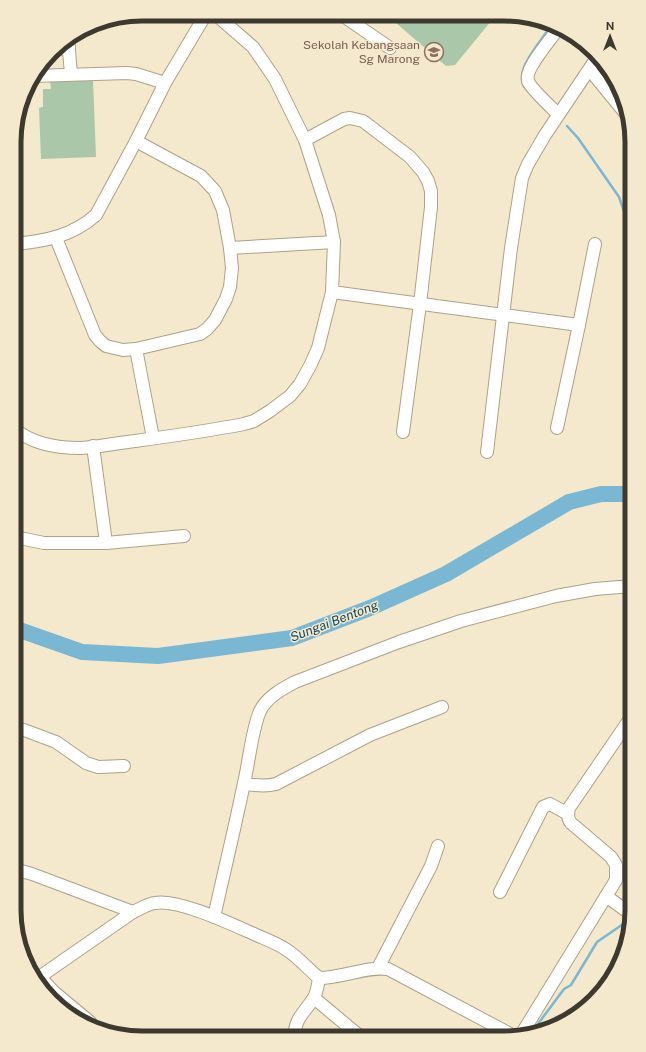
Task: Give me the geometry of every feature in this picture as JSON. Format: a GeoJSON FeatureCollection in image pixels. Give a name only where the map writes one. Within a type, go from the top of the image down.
{"type":"FeatureCollection","features":[{"type":"Feature","properties":{"kind":"street"},"geometry":{"type":"LineString","coordinates":[[21,243],[56,238],[82,226],[96,215],[166,83],[202,21]]}},
{"type":"Feature","properties":{"kind":"street"},"geometry":{"type":"LineString","coordinates":[[21,434],[32,440],[50,445],[81,448],[244,424],[254,421],[270,412],[290,396],[300,384],[311,364],[318,348],[332,292],[334,242],[329,215],[305,140],[275,79],[253,47],[223,21]]}},
{"type":"Feature","properties":{"kind":"street"},"geometry":{"type":"LineString","coordinates":[[351,21],[390,48]]}},
{"type":"Feature","properties":{"kind":"street"},"geometry":{"type":"LineString","coordinates":[[555,32],[531,67],[528,77],[530,84],[558,114]]}},
{"type":"Feature","properties":{"kind":"street"},"geometry":{"type":"LineString","coordinates":[[69,45],[71,74]]}},
{"type":"Feature","properties":{"kind":"street"},"geometry":{"type":"LineString","coordinates":[[487,452],[511,248],[522,178],[535,151],[558,114],[595,62]]}},
{"type":"Feature","properties":{"kind":"street"},"geometry":{"type":"LineString","coordinates":[[590,70],[608,83],[617,98]]}},
{"type":"Feature","properties":{"kind":"street"},"geometry":{"type":"LineString","coordinates":[[41,76],[127,73],[136,74],[166,83]]}},
{"type":"Feature","properties":{"kind":"street"},"geometry":{"type":"LineString","coordinates":[[305,140],[344,119],[356,119],[362,121],[399,148],[423,172],[428,181],[431,199],[420,304],[403,432]]}},
{"type":"Feature","properties":{"kind":"street"},"geometry":{"type":"LineString","coordinates":[[56,238],[96,335],[106,346],[114,349],[136,349],[200,334],[212,325],[226,299],[230,287],[232,268],[223,210],[214,191],[202,176],[136,141]]}},
{"type":"Feature","properties":{"kind":"street"},"geometry":{"type":"LineString","coordinates":[[230,248],[334,242]]}},
{"type":"Feature","properties":{"kind":"street"},"geometry":{"type":"LineString","coordinates":[[557,428],[595,244]]}},
{"type":"Feature","properties":{"kind":"street"},"geometry":{"type":"LineString","coordinates":[[332,292],[579,325]]}},
{"type":"Feature","properties":{"kind":"street"},"geometry":{"type":"LineString","coordinates":[[136,349],[153,438]]}},
{"type":"Feature","properties":{"kind":"street"},"geometry":{"type":"LineString","coordinates":[[93,446],[106,543]]}},
{"type":"Feature","properties":{"kind":"street"},"geometry":{"type":"LineString","coordinates":[[21,538],[44,543],[106,543],[184,536]]}},
{"type":"Feature","properties":{"kind":"street"},"geometry":{"type":"LineString","coordinates":[[214,917],[244,784],[256,722],[261,710],[277,693],[295,682],[399,642],[461,621],[556,596],[595,589],[625,587]]}},
{"type":"Feature","properties":{"kind":"street"},"geometry":{"type":"LineString","coordinates":[[244,784],[259,786],[276,784],[370,734],[442,707]]}},
{"type":"Feature","properties":{"kind":"street"},"geometry":{"type":"LineString","coordinates":[[524,1029],[616,880],[614,861],[568,820],[568,814],[569,808],[625,726]]}},
{"type":"Feature","properties":{"kind":"street"},"geometry":{"type":"LineString","coordinates":[[21,730],[56,742],[86,763],[98,767],[124,766]]}},
{"type":"Feature","properties":{"kind":"street"},"geometry":{"type":"LineString","coordinates":[[500,892],[543,807],[550,804],[568,814]]}},
{"type":"Feature","properties":{"kind":"street"},"geometry":{"type":"LineString","coordinates":[[378,968],[431,866],[438,846]]}},
{"type":"Feature","properties":{"kind":"street"},"geometry":{"type":"LineString","coordinates":[[21,871],[133,912]]}},
{"type":"Feature","properties":{"kind":"street"},"geometry":{"type":"LineString","coordinates":[[606,896],[625,910]]}},
{"type":"Feature","properties":{"kind":"street"},"geometry":{"type":"LineString","coordinates":[[40,976],[133,912],[148,905],[160,903],[187,908],[214,917],[286,949],[319,978],[336,978],[378,968],[388,969],[505,1031]]}},
{"type":"Feature","properties":{"kind":"street"},"geometry":{"type":"LineString","coordinates":[[295,1031],[296,1022],[314,998],[319,978]]}},
{"type":"Feature","properties":{"kind":"street"},"geometry":{"type":"LineString","coordinates":[[46,984],[82,1016]]}},
{"type":"Feature","properties":{"kind":"street"},"geometry":{"type":"LineString","coordinates":[[314,998],[354,1031]]}},
{"type":"Feature","properties":{"kind":"green space"},"geometry":{"type":"Polygon","coordinates":[[[398,21],[491,21],[455,65],[446,66],[396,23],[398,21]]]}},
{"type":"Feature","properties":{"kind":"green space"},"geometry":{"type":"Polygon","coordinates":[[[93,80],[96,157],[41,159],[39,108],[43,107],[43,89],[51,89],[50,81],[93,80]]]}},
{"type":"Feature","properties":{"kind":"waterway"},"geometry":{"type":"LineString","coordinates":[[526,89],[522,82],[522,74],[529,57],[548,29]]}},
{"type":"Feature","properties":{"kind":"waterway"},"geometry":{"type":"LineString","coordinates":[[567,126],[578,138],[619,197],[625,214]]}},
{"type":"Feature","properties":{"kind":"waterway","name":"Sungai Bentong"},"geometry":{"type":"LineString","coordinates":[[21,630],[82,652],[158,656],[292,638],[370,608],[446,574],[569,502],[601,494],[625,494]]}},
{"type":"Feature","properties":{"kind":"waterway"},"geometry":{"type":"LineString","coordinates":[[536,1027],[564,989],[571,985],[597,942],[624,923]]}},
{"type":"Feature","properties":{"kind":"place","name":"Sekolah Kebangsaan Sg Marong"},"geometry":{"type":"Point","coordinates":[434,52]}}]}
